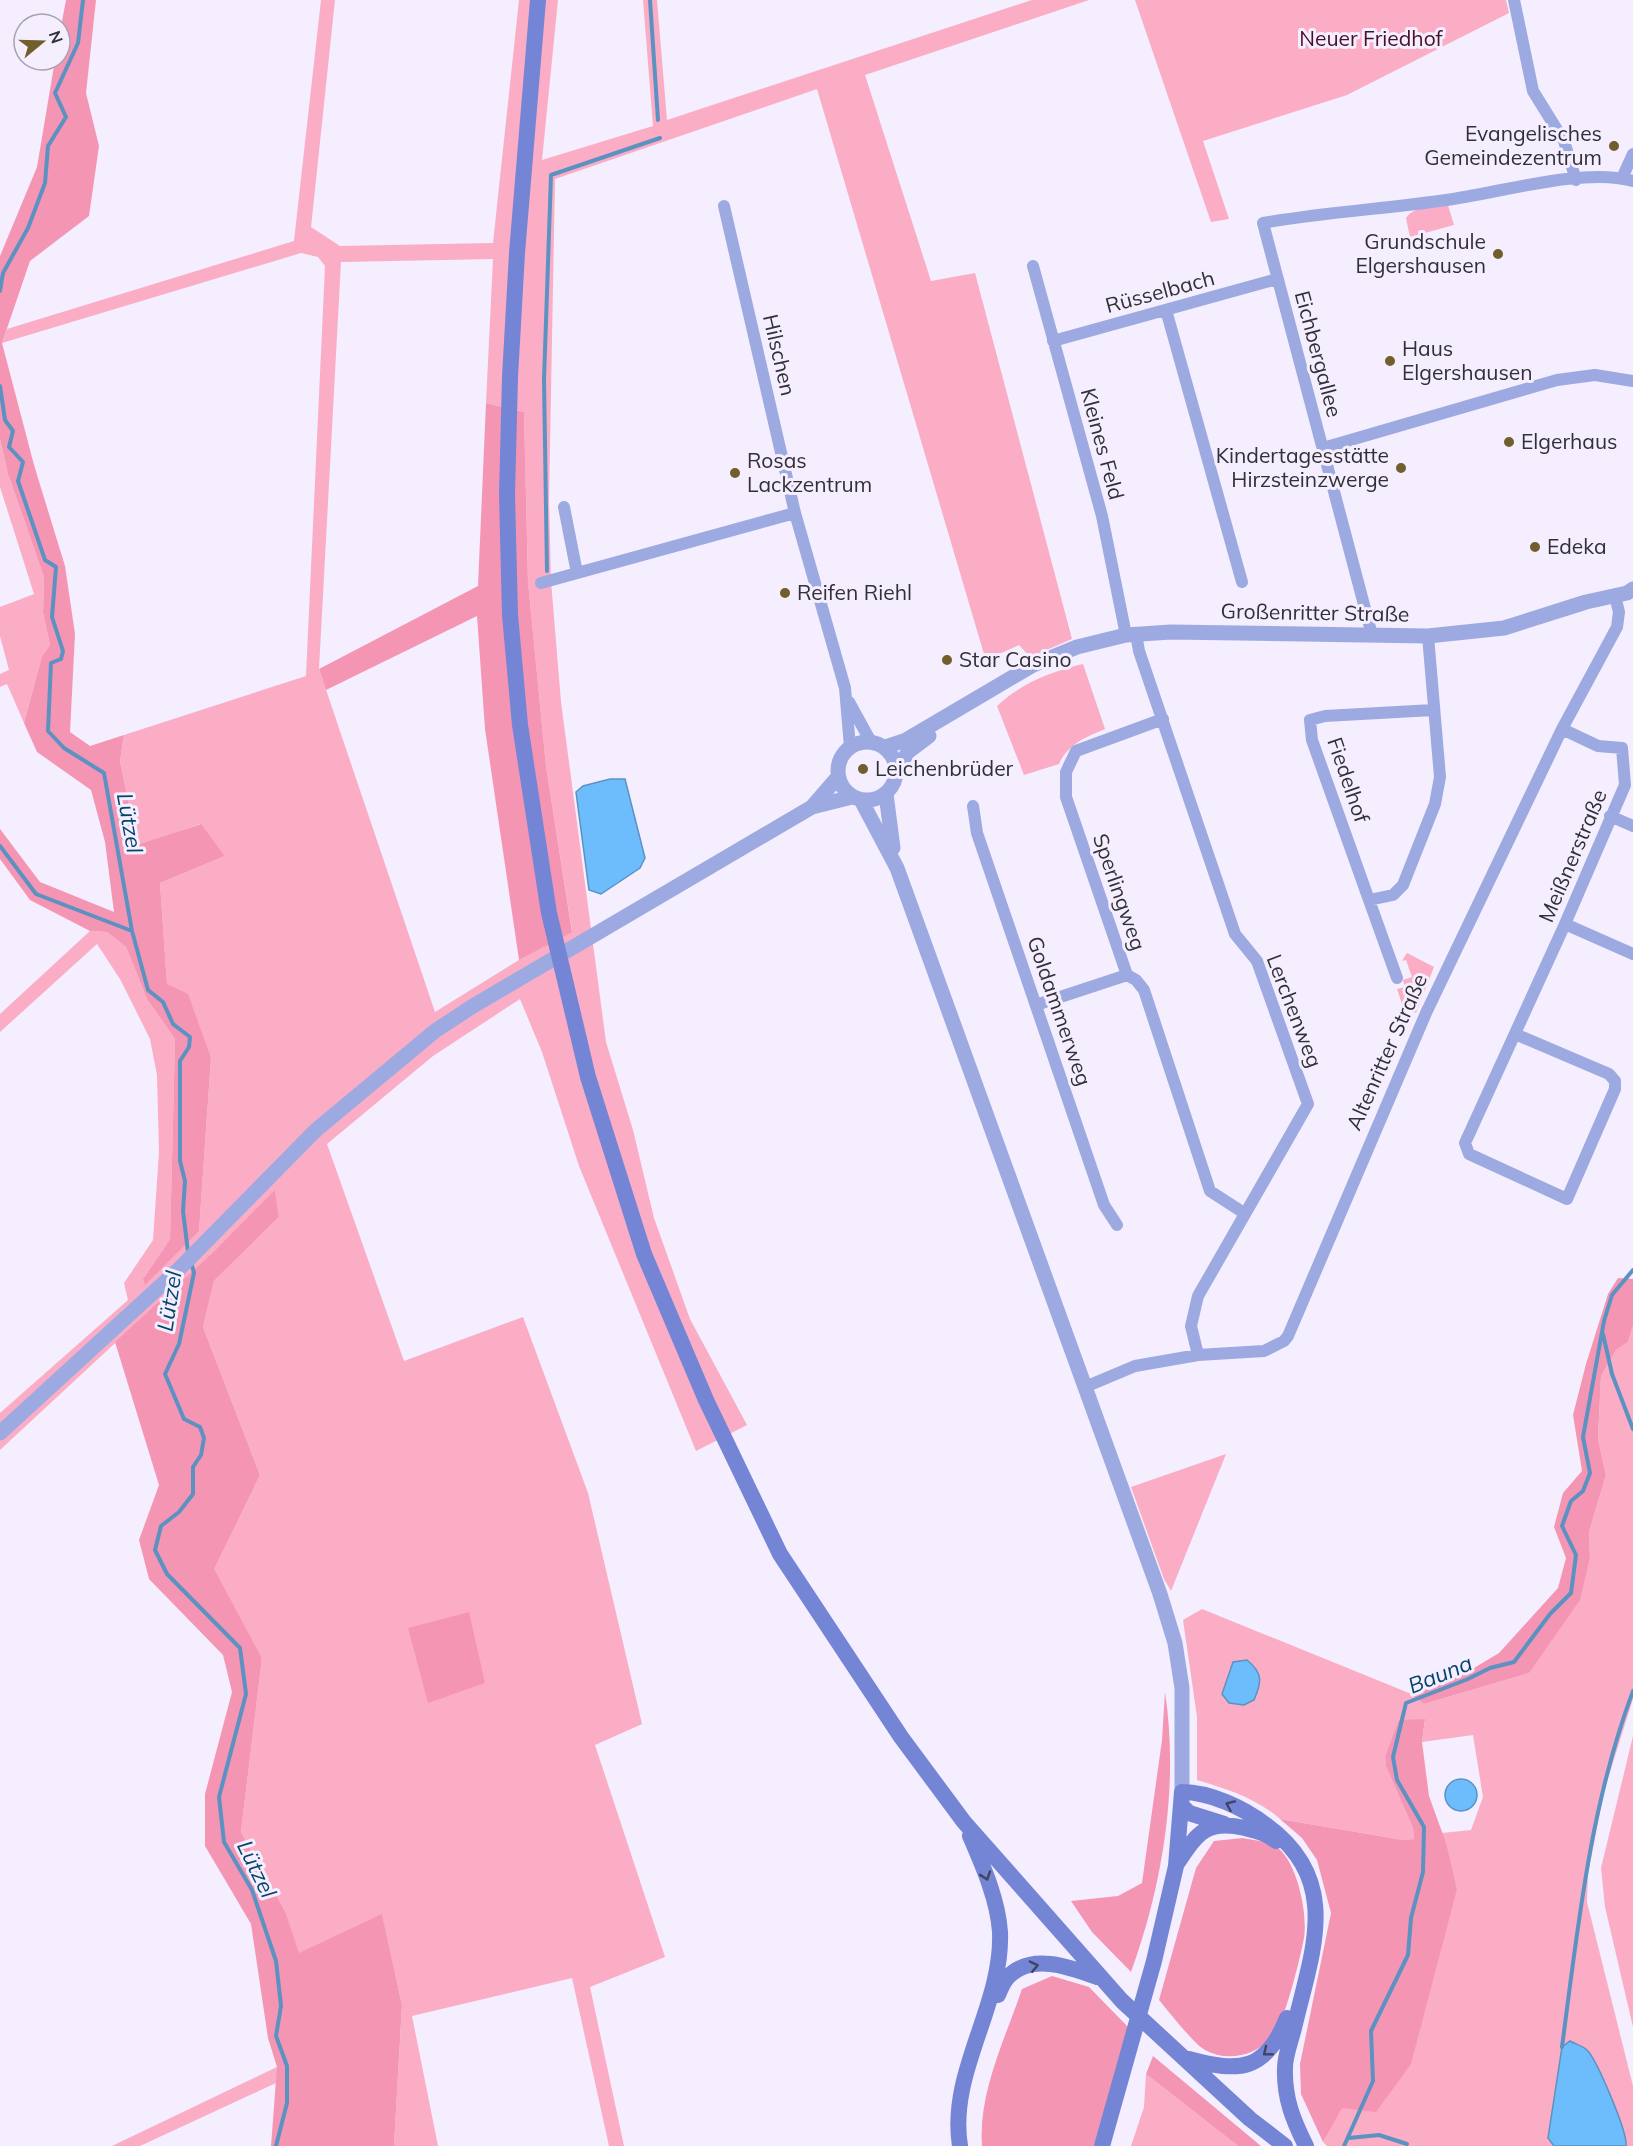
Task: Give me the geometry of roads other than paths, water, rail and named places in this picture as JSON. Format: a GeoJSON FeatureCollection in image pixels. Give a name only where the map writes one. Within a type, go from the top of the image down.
{"type":"FeatureCollection","features":[{"type":"Feature","properties":{"kind":"main road"},"geometry":{"type":"LineString","coordinates":[[538,0],[517,254],[507,494],[510,615],[520,725],[536,843],[563,976],[588,1077],[644,1254],[706,1400],[780,1554],[894,1728],[964,1822],[1122,2001],[1250,2119],[1285,2146]]}},
{"type":"Feature","properties":{"kind":"main road"},"geometry":{"type":"LineString","coordinates":[[1182,1798],[1189,1813],[1267,1834],[1284,1847],[1298,1867],[1308,1894],[1311,1926],[1292,2005],[1279,2040],[1271,2051],[1254,2061],[1237,2067],[1217,2067],[1185,2058]]}},
{"type":"Feature","properties":{"kind":"main road"},"geometry":{"type":"LineString","coordinates":[[1102,2146],[1154,1961],[1176,1866],[1182,1798]]}},
{"type":"Feature","properties":{"kind":"main road"},"geometry":{"type":"LineString","coordinates":[[1182,1798],[1223,1802],[1256,1817],[1285,1838],[1303,1863],[1310,1880],[1317,1904],[1316,1938],[1285,2066],[1286,2098],[1306,2146]]}},
{"type":"Feature","properties":{"kind":"main road"},"geometry":{"type":"LineString","coordinates":[[960,2146],[957,2129],[961,2094],[997,1972],[1000,1931],[988,1879],[964,1822]]}},
{"type":"Feature","properties":{"kind":"main road"},"geometry":{"type":"LineString","coordinates":[[1176,1866],[1199,1834],[1224,1824]]}},
{"type":"Feature","properties":{"kind":"main road"},"geometry":{"type":"LineString","coordinates":[[968,2146],[964,2126],[970,2086],[997,1997],[1007,1978],[1026,1967],[1044,1963],[1064,1965],[1101,1978]]}},
{"type":"Feature","properties":{"kind":"street"},"geometry":{"type":"LineString","coordinates":[[1514,0],[1533,91],[1564,141],[1576,180],[1628,180],[1633,154]]}},
{"type":"Feature","properties":{"kind":"street","name":"Eichbergallee"},"geometry":{"type":"LineString","coordinates":[[1372,635],[1263,223],[1325,213],[1446,200],[1576,180]]}},
{"type":"Feature","properties":{"kind":"street","name":"Hilschen"},"geometry":{"type":"LineString","coordinates":[[724,206],[795,513],[847,698],[850,747]]}},
{"type":"Feature","properties":{"kind":"street","name":"Kleines Feld"},"geometry":{"type":"LineString","coordinates":[[1033,266],[1102,516],[1131,635]]}},
{"type":"Feature","properties":{"kind":"street","name":"Rüsselbach"},"geometry":{"type":"LineString","coordinates":[[1053,341],[1278,279]]}},
{"type":"Feature","properties":{"kind":"street"},"geometry":{"type":"LineString","coordinates":[[1166,310],[1242,582]]}},
{"type":"Feature","properties":{"kind":"street"},"geometry":{"type":"LineString","coordinates":[[1323,448],[1578,376],[1596,375],[1633,381]]}},
{"type":"Feature","properties":{"kind":"street"},"geometry":{"type":"LineString","coordinates":[[564,507],[577,573]]}},
{"type":"Feature","properties":{"kind":"street"},"geometry":{"type":"LineString","coordinates":[[541,583],[795,513]]}},
{"type":"Feature","properties":{"kind":"street","name":"Großenritter Straße"},"geometry":{"type":"LineString","coordinates":[[878,745],[906,740],[1033,665],[1055,656],[1131,635],[1171,632],[1428,636],[1504,628],[1632,590]]}},
{"type":"Feature","properties":{"kind":"street","name":"Altenritter Straße"},"geometry":{"type":"LineString","coordinates":[[1085,1387],[1135,1366],[1198,1355],[1264,1351],[1284,1341],[1288,1336],[1426,1013],[1562,729],[1617,627],[1619,612],[1615,596]]}},
{"type":"Feature","properties":{"kind":"street","name":"Lerchenweg"},"geometry":{"type":"LineString","coordinates":[[1131,635],[1163,719],[1235,934],[1257,961],[1308,1104],[1198,1296],[1191,1326],[1198,1355]]}},
{"type":"Feature","properties":{"kind":"street"},"geometry":{"type":"LineString","coordinates":[[1369,900],[1393,896],[1403,885],[1435,804],[1440,777],[1428,636]]}},
{"type":"Feature","properties":{"kind":"street","name":"Großenritter Straße"},"geometry":{"type":"LineString","coordinates":[[896,770],[909,751],[999,685]]}},
{"type":"Feature","properties":{"kind":"street","name":"Hilschen"},"geometry":{"type":"LineString","coordinates":[[847,698],[878,745]]}},
{"type":"Feature","properties":{"kind":"street","name":"Fiedelhof"},"geometry":{"type":"LineString","coordinates":[[1397,978],[1312,740],[1310,720],[1325,716],[1433,710]]}},
{"type":"Feature","properties":{"kind":"street","name":"Sperlingweg"},"geometry":{"type":"LineString","coordinates":[[1163,719],[1076,751],[1066,772],[1066,797],[1126,975],[1136,980],[1144,990],[1210,1191],[1244,1213]]}},
{"type":"Feature","properties":{"kind":"street","name":"Meißnerstraße"},"geometry":{"type":"LineString","coordinates":[[1515,1034],[1609,1074],[1615,1081],[1615,1089],[1567,1199],[1469,1154],[1465,1143],[1565,924],[1625,784],[1627,748],[1598,746],[1562,729]]}},
{"type":"Feature","properties":{"kind":"street"},"geometry":{"type":"LineString","coordinates":[[812,807],[856,799],[870,801],[886,794],[892,787],[896,770],[895,761],[878,745],[850,747],[839,760],[840,785],[856,799],[897,868],[1165,1612],[1175,1643],[1182,1688],[1182,1798]]}},
{"type":"Feature","properties":{"kind":"street"},"geometry":{"type":"LineString","coordinates":[[0,1433],[179,1269],[316,1130],[435,1031],[472,1006],[812,807],[838,777]]}},
{"type":"Feature","properties":{"kind":"street"},"geometry":{"type":"LineString","coordinates":[[886,794],[897,868]]}},
{"type":"Feature","properties":{"kind":"street","name":"Goldammerweg"},"geometry":{"type":"LineString","coordinates":[[973,806],[977,833],[1104,1205],[1117,1225]]}},
{"type":"Feature","properties":{"kind":"street"},"geometry":{"type":"LineString","coordinates":[[1610,816],[1633,826]]}},
{"type":"Feature","properties":{"kind":"street"},"geometry":{"type":"LineString","coordinates":[[1565,924],[1633,954]]}},
{"type":"Feature","properties":{"kind":"street"},"geometry":{"type":"LineString","coordinates":[[1036,1005],[1126,975]]}},
{"type":"Feature","properties":{"kind":"water"},"geometry":{"type":"Polygon","coordinates":[[[610,779],[625,779],[645,858],[640,868],[601,894],[589,890],[576,792],[583,786],[610,779]]]}},
{"type":"Feature","properties":{"kind":"water"},"geometry":{"type":"Polygon","coordinates":[[[1247,1660],[1256,1669],[1260,1678],[1254,1700],[1244,1705],[1229,1703],[1222,1694],[1233,1662],[1247,1660]]]}},
{"type":"Feature","properties":{"kind":"water"},"geometry":{"type":"Polygon","coordinates":[[[1461,1779],[1472,1784],[1477,1795],[1472,1806],[1461,1811],[1450,1806],[1445,1795],[1450,1784],[1461,1779]]]}},
{"type":"Feature","properties":{"kind":"water"},"geometry":{"type":"Polygon","coordinates":[[[1570,2041],[1587,2050],[1598,2067],[1622,2127],[1626,2146],[1554,2146],[1548,2138],[1562,2047],[1570,2041]]]}},
{"type":"Feature","properties":{"kind":"waterway","name":"Lützel"},"geometry":{"type":"LineString","coordinates":[[0,291],[3,273],[28,228],[45,183],[48,146],[66,117],[55,93],[78,43],[83,0]]}},
{"type":"Feature","properties":{"kind":"waterway"},"geometry":{"type":"LineString","coordinates":[[650,0],[658,120]]}},
{"type":"Feature","properties":{"kind":"waterway"},"geometry":{"type":"LineString","coordinates":[[547,571],[544,380],[551,175],[660,138]]}},
{"type":"Feature","properties":{"kind":"waterway","name":"Lützel"},"geometry":{"type":"LineString","coordinates":[[0,386],[5,420],[13,431],[9,447],[23,462],[18,481],[45,560],[56,567],[52,617],[63,651],[61,659],[51,663],[48,731],[64,748],[104,773],[132,931],[148,990],[163,1002],[173,1024],[190,1037],[189,1047],[180,1061],[180,1161],[185,1181],[183,1211],[188,1252]]}},
{"type":"Feature","properties":{"kind":"waterway"},"geometry":{"type":"LineString","coordinates":[[0,846],[36,894],[132,931]]}},
{"type":"Feature","properties":{"kind":"waterway","name":"Lützel"},"geometry":{"type":"LineString","coordinates":[[191,1262],[194,1273],[179,1344],[165,1374],[184,1419],[200,1427],[204,1438],[201,1455],[193,1467],[193,1494],[179,1512],[161,1526],[155,1550],[167,1574],[240,1648],[246,1694],[219,1797],[224,1842],[252,1890],[276,1961],[281,2006],[276,2036],[287,2066],[287,2103],[276,2146]]}},
{"type":"Feature","properties":{"kind":"waterway","name":"Bauna"},"geometry":{"type":"LineString","coordinates":[[1344,2146],[1373,2081],[1371,2031],[1408,1955],[1411,1918],[1423,1872],[1424,1827],[1397,1780],[1393,1757],[1406,1703],[1490,1668],[1514,1662],[1550,1614],[1571,1593],[1576,1555],[1562,1526],[1571,1501],[1583,1491],[1590,1473],[1583,1437],[1604,1321],[1612,1295],[1633,1270]]}},
{"type":"Feature","properties":{"kind":"waterway"},"geometry":{"type":"LineString","coordinates":[[1603,1334],[1612,1374],[1633,1429]]}},
{"type":"Feature","properties":{"kind":"waterway"},"geometry":{"type":"LineString","coordinates":[[1562,2047],[1587,1867],[1606,1778],[1633,1691]]}},
{"type":"Feature","properties":{"kind":"waterway"},"geometry":{"type":"LineString","coordinates":[[1349,2138],[1379,2135],[1407,2144]]}},
{"type":"Feature","properties":{"kind":"place","name":"Evangelisches Gemeindezentrum"},"geometry":{"type":"Point","coordinates":[1614,146]}},
{"type":"Feature","properties":{"kind":"place","name":"Grundschule Elgershausen"},"geometry":{"type":"Point","coordinates":[1498,254]}},
{"type":"Feature","properties":{"kind":"place","name":"Haus Elgershausen"},"geometry":{"type":"Point","coordinates":[1390,361]}},
{"type":"Feature","properties":{"kind":"place","name":"Elgerhaus"},"geometry":{"type":"Point","coordinates":[1509,442]}},
{"type":"Feature","properties":{"kind":"place","name":"Kindertagesstätte Hirzsteinzwerge"},"geometry":{"type":"Point","coordinates":[1401,468]}},
{"type":"Feature","properties":{"kind":"place","name":"Rosas Lackzentrum"},"geometry":{"type":"Point","coordinates":[735,473]}},
{"type":"Feature","properties":{"kind":"place","name":"Edeka"},"geometry":{"type":"Point","coordinates":[1535,547]}},
{"type":"Feature","properties":{"kind":"place","name":"Reifen Riehl"},"geometry":{"type":"Point","coordinates":[785,593]}},
{"type":"Feature","properties":{"kind":"place","name":"Star Casino"},"geometry":{"type":"Point","coordinates":[947,660]}},
{"type":"Feature","properties":{"kind":"place","name":"Leichenbrüder"},"geometry":{"type":"Point","coordinates":[863,769]}},
{"type":"Feature","properties":{"kind":"park label","name":"Neuer Friedhof"},"geometry":{"type":"Point","coordinates":[1371,39]}}]}
